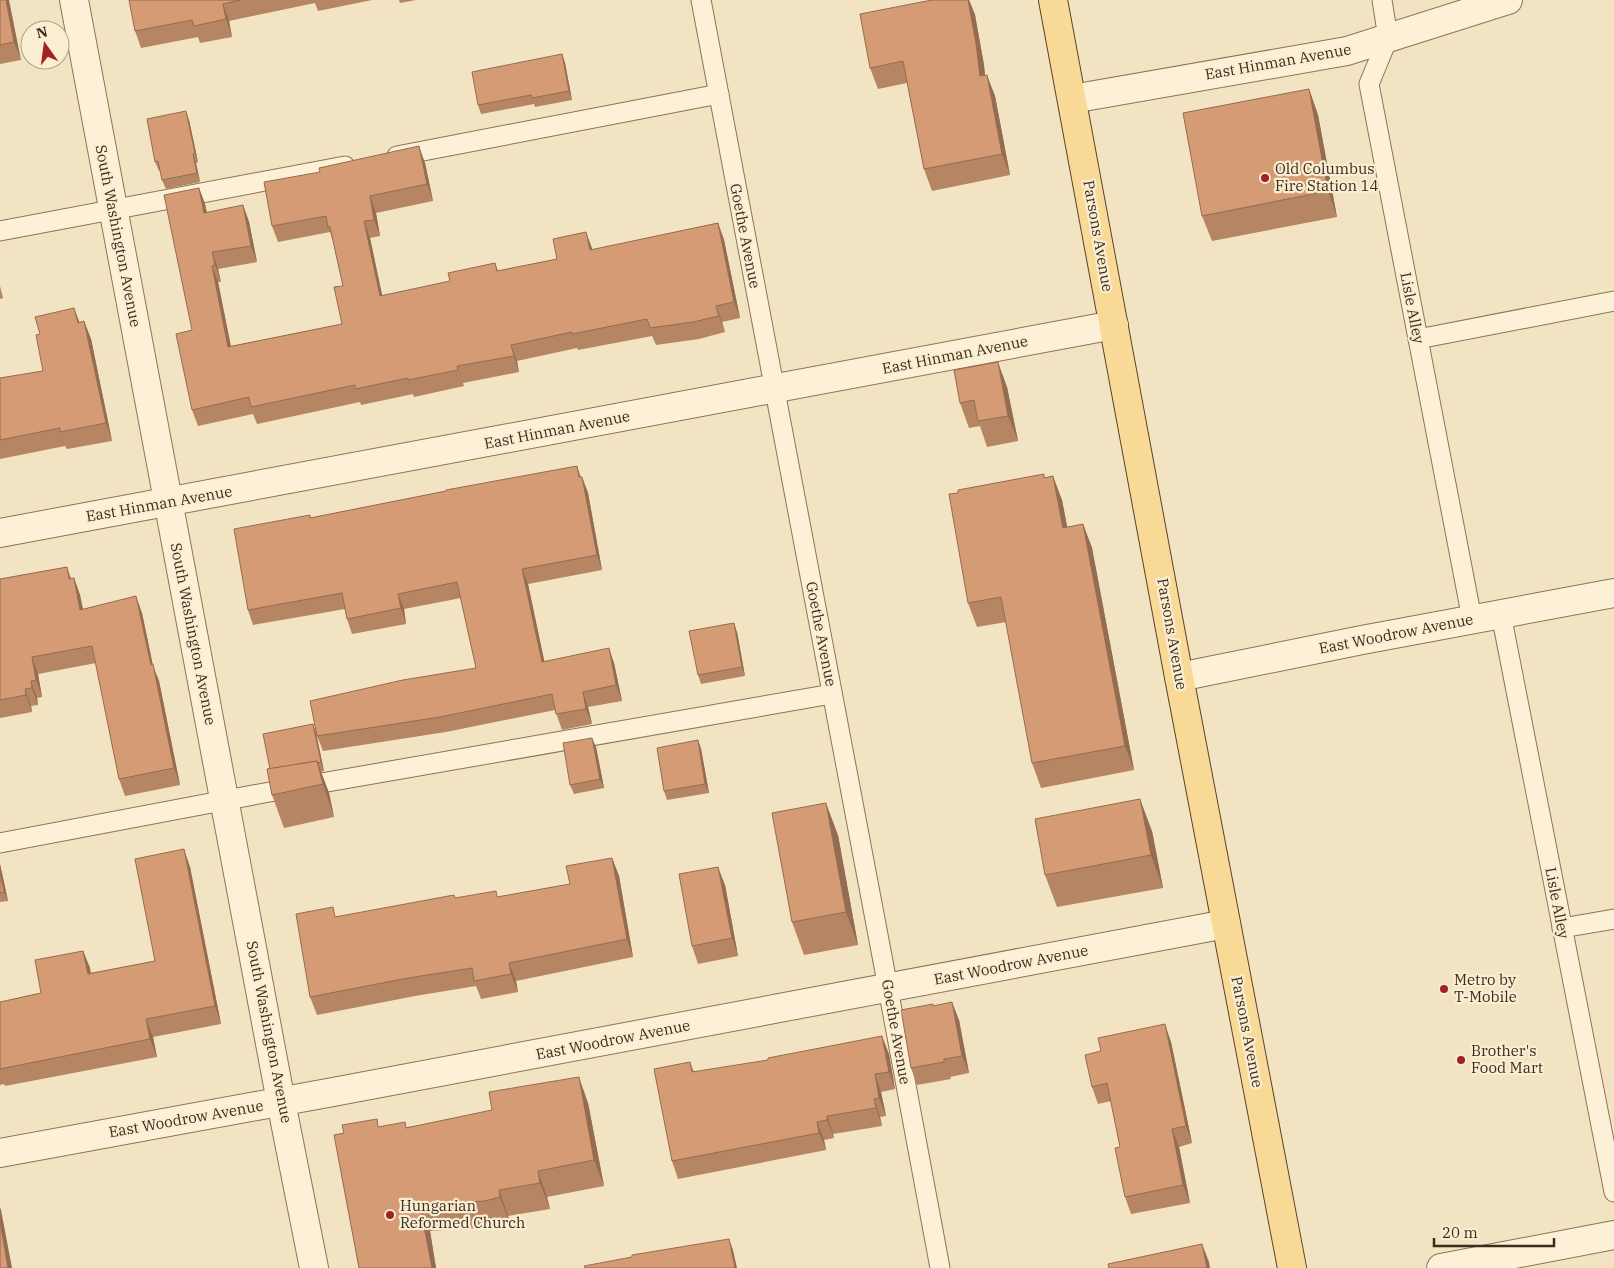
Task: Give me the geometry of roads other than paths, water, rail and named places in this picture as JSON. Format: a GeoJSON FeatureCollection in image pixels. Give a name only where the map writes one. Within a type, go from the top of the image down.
{"type":"FeatureCollection","features":[{"type":"Feature","properties":{"kind":"main road","name":"Parsons Avenue"},"geometry":{"type":"LineString","coordinates":[[1053,0],[1292,1268]]}},
{"type":"Feature","properties":{"kind":"street","name":"South Washington Avenue"},"geometry":{"type":"LineString","coordinates":[[74,0],[281,1102],[314,1268]]}},
{"type":"Feature","properties":{"kind":"street","name":"East Hinman Avenue"},"geometry":{"type":"LineString","coordinates":[[1072,99],[1347,51],[1508,0]]}},
{"type":"Feature","properties":{"kind":"street","name":"East Hinman Avenue"},"geometry":{"type":"LineString","coordinates":[[0,533],[1114,326]]}},
{"type":"Feature","properties":{"kind":"street","name":"East Woodrow Avenue"},"geometry":{"type":"LineString","coordinates":[[1180,677],[1362,640],[1614,594]]}},
{"type":"Feature","properties":{"kind":"street","name":"East Woodrow Avenue"},"geometry":{"type":"LineString","coordinates":[[0,1153],[1226,924]]}},
{"type":"Feature","properties":{"kind":"street"},"geometry":{"type":"LineString","coordinates":[[1441,1268],[1614,1235]]}},
{"type":"Feature","properties":{"kind":"lane","name":"Goethe Avenue"},"geometry":{"type":"LineString","coordinates":[[701,0],[940,1268]]}},
{"type":"Feature","properties":{"kind":"lane"},"geometry":{"type":"LineString","coordinates":[[1382,0],[1388,38]]}},
{"type":"Feature","properties":{"kind":"lane","name":"Lisle Alley"},"geometry":{"type":"LineString","coordinates":[[1388,38],[1369,84],[1472,620]]}},
{"type":"Feature","properties":{"kind":"lane"},"geometry":{"type":"LineString","coordinates":[[377,160],[719,94]]}},
{"type":"Feature","properties":{"kind":"lane"},"geometry":{"type":"LineString","coordinates":[[0,231],[357,164]]}},
{"type":"Feature","properties":{"kind":"lane"},"geometry":{"type":"LineString","coordinates":[[1418,338],[1614,301]]}},
{"type":"Feature","properties":{"kind":"lane","name":"Lisle Alley"},"geometry":{"type":"LineString","coordinates":[[1501,614],[1614,1192]]}},
{"type":"Feature","properties":{"kind":"lane"},"geometry":{"type":"LineString","coordinates":[[0,843],[224,800],[832,694]]}},
{"type":"Feature","properties":{"kind":"lane"},"geometry":{"type":"LineString","coordinates":[[1562,928],[1614,919]]}},
{"type":"Feature","properties":{"kind":"place","name":"Old Columbus Fire Station 14"},"geometry":{"type":"Point","coordinates":[1265,178]}},
{"type":"Feature","properties":{"kind":"place","name":"Metro by T-Mobile"},"geometry":{"type":"Point","coordinates":[1444,989]}},
{"type":"Feature","properties":{"kind":"place","name":"Brother's Food Mart"},"geometry":{"type":"Point","coordinates":[1461,1060]}},
{"type":"Feature","properties":{"kind":"place","name":"Hungarian Reformed Church"},"geometry":{"type":"Point","coordinates":[390,1215]}}]}
